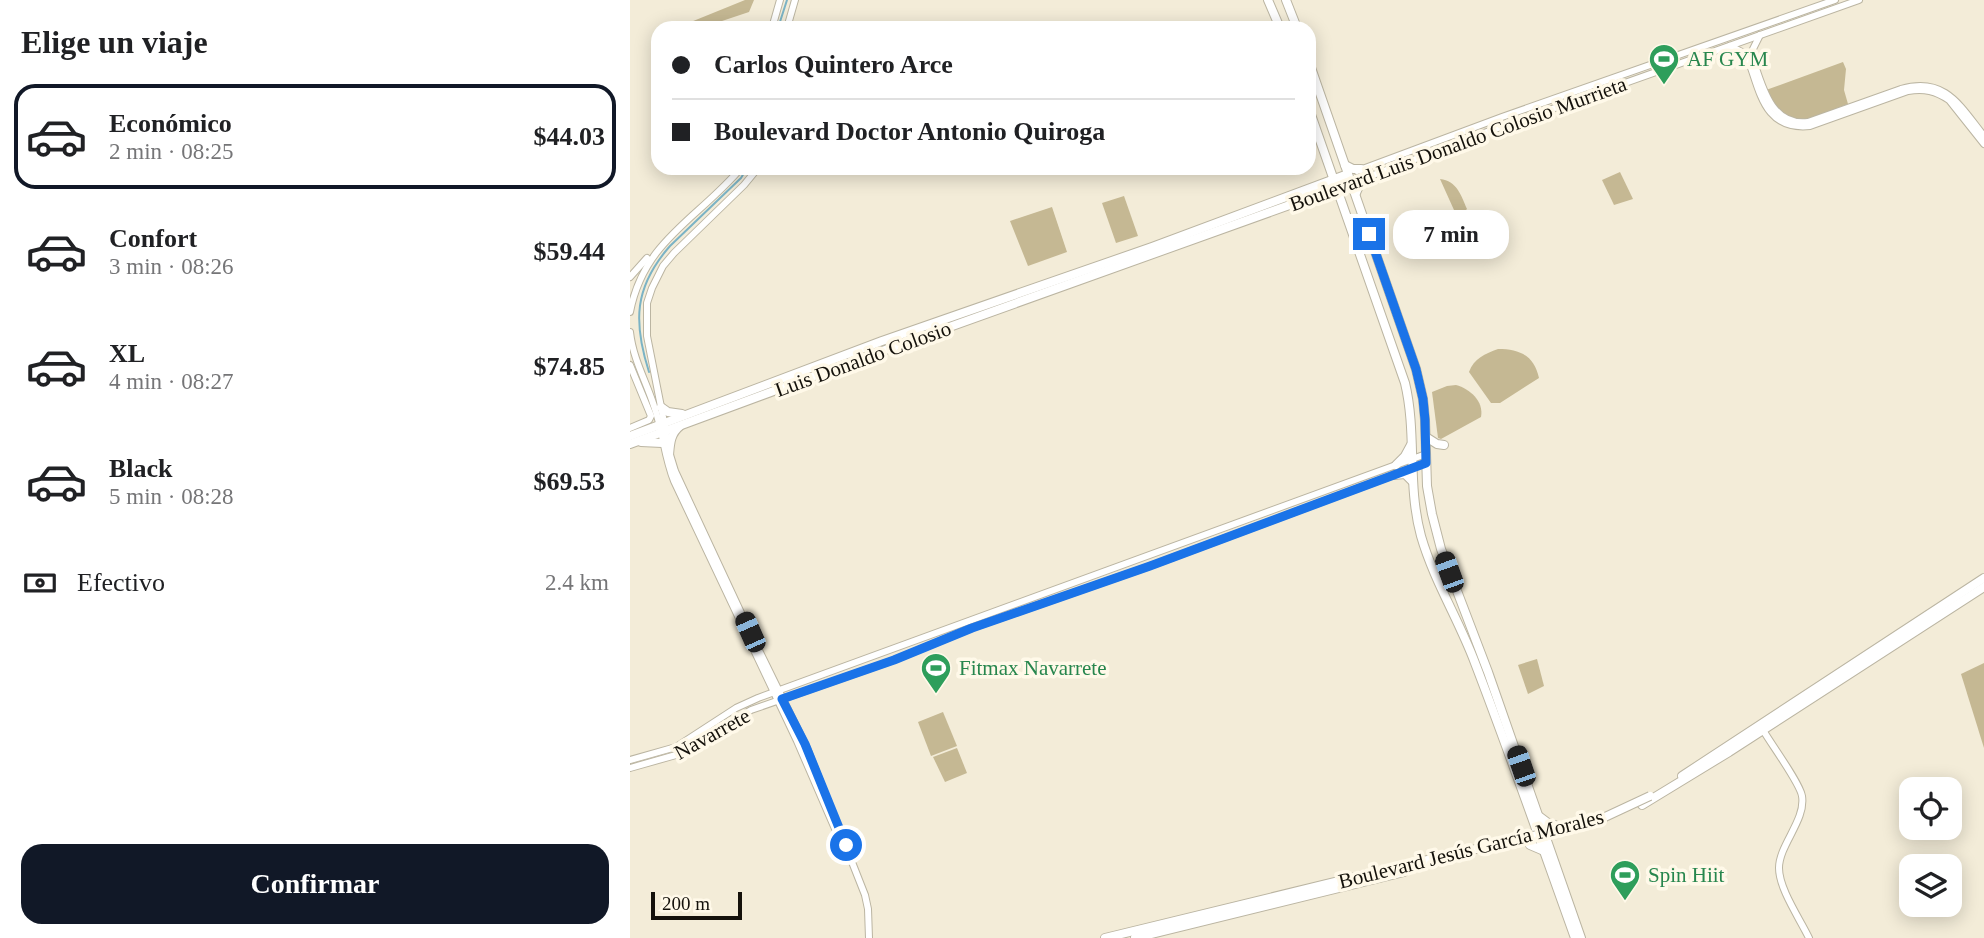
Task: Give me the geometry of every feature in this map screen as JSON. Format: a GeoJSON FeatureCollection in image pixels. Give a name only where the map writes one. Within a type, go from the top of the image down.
{"type":"FeatureCollection","features":[{"type":"Feature","properties":{"kind":"main road"},"geometry":{"type":"LineString","coordinates":[[774,21],[780,0]]}},
{"type":"Feature","properties":{"kind":"main road"},"geometry":{"type":"LineString","coordinates":[[789,21],[795,0]]}},
{"type":"Feature","properties":{"kind":"main road"},"geometry":{"type":"LineString","coordinates":[[1268,0],[1277,21]]}},
{"type":"Feature","properties":{"kind":"main road"},"geometry":{"type":"LineString","coordinates":[[1286,0],[1294,21]]}},
{"type":"Feature","properties":{"kind":"main road","name":"Boulevard Luis Donaldo Colosio Murrieta"},"geometry":{"type":"LineString","coordinates":[[1096,270],[1252,219],[1336,183],[1455,144],[1730,46],[1835,0]]}},
{"type":"Feature","properties":{"kind":"main road","name":"Boulevard Luis Donaldo Colosio Murrieta"},"geometry":{"type":"LineString","coordinates":[[1362,174],[1516,112],[1859,0]]}},
{"type":"Feature","properties":{"kind":"main road"},"geometry":{"type":"LineString","coordinates":[[1749,53],[1760,35]]}},
{"type":"Feature","properties":{"kind":"main road"},"geometry":{"type":"LineString","coordinates":[[1730,46],[1749,53],[1773,109],[1782,117],[1796,123],[1808,122],[1913,85],[1924,85],[1947,93],[1984,136]]}},
{"type":"Feature","properties":{"kind":"main road"},"geometry":{"type":"LineString","coordinates":[[1753,64],[1766,108],[1783,123],[1810,126],[1923,89],[1949,100],[1984,144]]}},
{"type":"Feature","properties":{"kind":"main road"},"geometry":{"type":"LineString","coordinates":[[1316,82],[1416,369],[1423,399],[1432,514],[1441,549],[1535,817],[1581,938]]}},
{"type":"Feature","properties":{"kind":"main road"},"geometry":{"type":"LineString","coordinates":[[1484,133],[1484,127],[1516,112]]}},
{"type":"Feature","properties":{"kind":"main road"},"geometry":{"type":"LineString","coordinates":[[1316,127],[1405,383],[1411,413],[1412,481],[1426,552],[1484,687],[1494,698]]}},
{"type":"Feature","properties":{"kind":"main road"},"geometry":{"type":"LineString","coordinates":[[1455,144],[1468,136],[1468,130]]}},
{"type":"Feature","properties":{"kind":"main road"},"geometry":{"type":"LineString","coordinates":[[1345,165],[1362,174],[1356,196]]}},
{"type":"Feature","properties":{"kind":"main road"},"geometry":{"type":"LineString","coordinates":[[1331,169],[1323,188],[1341,198]]}},
{"type":"Feature","properties":{"kind":"main road"},"geometry":{"type":"LineString","coordinates":[[630,277],[639,272],[663,243],[734,175]]}},
{"type":"Feature","properties":{"kind":"main road"},"geometry":{"type":"LineString","coordinates":[[753,175],[668,259],[647,303],[646,328],[661,407],[662,443],[672,476],[739,613],[767,680],[776,692]]}},
{"type":"Feature","properties":{"kind":"main road","name":"Boulevard Luis Donaldo Colosio Murrieta"},"geometry":{"type":"LineString","coordinates":[[1150,251],[1222,220],[1278,200],[1323,188]]}},
{"type":"Feature","properties":{"kind":"main road"},"geometry":{"type":"LineString","coordinates":[[1252,219],[1276,207],[1278,200]]}},
{"type":"Feature","properties":{"kind":"main road"},"geometry":{"type":"LineString","coordinates":[[1215,232],[1222,227],[1222,220]]}},
{"type":"Feature","properties":{"kind":"main road","name":"Luis Donaldo Colosio"},"geometry":{"type":"LineString","coordinates":[[632,436],[649,424],[662,427],[685,414],[882,341],[1060,279],[1096,270]]}},
{"type":"Feature","properties":{"kind":"main road","name":"Luis Donaldo Colosio"},"geometry":{"type":"LineString","coordinates":[[632,436],[683,424],[1035,297],[1096,270]]}},
{"type":"Feature","properties":{"kind":"main road"},"geometry":{"type":"LineString","coordinates":[[630,312],[639,272]]}},
{"type":"Feature","properties":{"kind":"main road"},"geometry":{"type":"LineString","coordinates":[[1053,290],[1053,285],[1060,279]]}},
{"type":"Feature","properties":{"kind":"main road"},"geometry":{"type":"LineString","coordinates":[[1035,297],[1044,289],[1044,285]]}},
{"type":"Feature","properties":{"kind":"main road"},"geometry":{"type":"LineString","coordinates":[[985,305],[988,293]]}},
{"type":"Feature","properties":{"kind":"main road"},"geometry":{"type":"LineString","coordinates":[[630,332],[633,351],[654,403],[669,455],[747,632],[750,632],[861,892],[868,938]]}},
{"type":"Feature","properties":{"kind":"main road"},"geometry":{"type":"LineString","coordinates":[[874,354],[875,347],[882,341]]}},
{"type":"Feature","properties":{"kind":"main road"},"geometry":{"type":"LineString","coordinates":[[630,365],[651,415],[649,424]]}},
{"type":"Feature","properties":{"kind":"main road"},"geometry":{"type":"LineString","coordinates":[[638,383],[647,389]]}},
{"type":"Feature","properties":{"kind":"main road"},"geometry":{"type":"LineString","coordinates":[[768,383],[771,387],[769,393]]}},
{"type":"Feature","properties":{"kind":"main road"},"geometry":{"type":"LineString","coordinates":[[661,407],[668,412],[685,414]]}},
{"type":"Feature","properties":{"kind":"main road"},"geometry":{"type":"LineString","coordinates":[[669,455],[672,434],[683,424]]}},
{"type":"Feature","properties":{"kind":"main road"},"geometry":{"type":"LineString","coordinates":[[632,436],[662,443]]}},
{"type":"Feature","properties":{"kind":"main road"},"geometry":{"type":"LineString","coordinates":[[1426,437],[1437,444],[1444,444]]}},
{"type":"Feature","properties":{"kind":"main road"},"geometry":{"type":"LineString","coordinates":[[1397,469],[1412,442]]}},
{"type":"Feature","properties":{"kind":"main road"},"geometry":{"type":"LineString","coordinates":[[1397,469],[1426,458]]}},
{"type":"Feature","properties":{"kind":"main road"},"geometry":{"type":"LineString","coordinates":[[1397,469],[1412,481]]}},
{"type":"Feature","properties":{"kind":"main road","name":"Navarrete"},"geometry":{"type":"LineString","coordinates":[[630,760],[664,756],[736,708],[758,698],[966,620],[1397,469]]}},
{"type":"Feature","properties":{"kind":"main road","name":"Navarrete"},"geometry":{"type":"LineString","coordinates":[[630,768],[689,749],[744,714],[763,706],[894,660],[965,630],[1187,552],[1397,469]]}},
{"type":"Feature","properties":{"kind":"main road"},"geometry":{"type":"LineString","coordinates":[[687,509],[695,513]]}},
{"type":"Feature","properties":{"kind":"main road"},"geometry":{"type":"LineString","coordinates":[[695,513],[695,526]]}},
{"type":"Feature","properties":{"kind":"main road","name":"Boulevard Jesús García Morales"},"geometry":{"type":"LineString","coordinates":[[1105,938],[1148,931],[1591,822],[1628,808],[1984,578]]}},
{"type":"Feature","properties":{"kind":"main road","name":"Boulevard Jesús García Morales"},"geometry":{"type":"LineString","coordinates":[[1440,859],[1591,826],[1642,805],[1984,587]]}},
{"type":"Feature","properties":{"kind":"main road"},"geometry":{"type":"LineString","coordinates":[[1911,634],[1912,629],[1945,607],[1948,602]]}},
{"type":"Feature","properties":{"kind":"main road"},"geometry":{"type":"LineString","coordinates":[[1851,673],[1852,669],[1885,647],[1887,641]]}},
{"type":"Feature","properties":{"kind":"main road"},"geometry":{"type":"LineString","coordinates":[[758,698],[765,691],[767,680]]}},
{"type":"Feature","properties":{"kind":"main road"},"geometry":{"type":"LineString","coordinates":[[779,700],[807,748],[861,882],[868,906],[868,938]]}},
{"type":"Feature","properties":{"kind":"main road"},"geometry":{"type":"LineString","coordinates":[[763,706],[782,712]]}},
{"type":"Feature","properties":{"kind":"main road"},"geometry":{"type":"LineString","coordinates":[[1763,730],[1799,787],[1802,798],[1800,813],[1779,869],[1784,889],[1809,938]]}},
{"type":"Feature","properties":{"kind":"main road"},"geometry":{"type":"LineString","coordinates":[[1535,817],[1555,825]]}},
{"type":"Feature","properties":{"kind":"main road"},"geometry":{"type":"LineString","coordinates":[[1524,833],[1535,817]]}},
{"type":"Feature","properties":{"kind":"main road"},"geometry":{"type":"LineString","coordinates":[[1547,850],[1556,839]]}},
{"type":"Feature","properties":{"kind":"main road"},"geometry":{"type":"LineString","coordinates":[[1530,845],[1547,850]]}},
{"type":"Feature","properties":{"kind":"main road"},"geometry":{"type":"LineString","coordinates":[[1547,850],[1575,938]]}},
{"type":"Feature","properties":{"kind":"main road","name":"Boulevard Jesús García Morales"},"geometry":{"type":"LineString","coordinates":[[1135,938],[1148,931]]}},
{"type":"Feature","properties":{"kind":"shaded area"},"geometry":{"type":"Polygon","coordinates":[[[745,0],[754,0],[749,12],[722,21],[693,21],[745,0]]]}},
{"type":"Feature","properties":{"kind":"shaded area"},"geometry":{"type":"Polygon","coordinates":[[[1843,62],[1846,69],[1844,90],[1848,104],[1823,114],[1805,119],[1788,118],[1779,112],[1766,90],[1843,62]]]}},
{"type":"Feature","properties":{"kind":"shaded area"},"geometry":{"type":"Polygon","coordinates":[[[1620,172],[1633,199],[1614,205],[1602,180],[1620,172]]]}},
{"type":"Feature","properties":{"kind":"shaded area"},"geometry":{"type":"Polygon","coordinates":[[[1440,179],[1451,183],[1460,194],[1467,209],[1465,211],[1472,240],[1468,241],[1440,179]]]}},
{"type":"Feature","properties":{"kind":"shaded area"},"geometry":{"type":"Polygon","coordinates":[[[1124,196],[1138,236],[1116,243],[1102,203],[1124,196]]]}},
{"type":"Feature","properties":{"kind":"shaded area"},"geometry":{"type":"Polygon","coordinates":[[[1052,207],[1067,252],[1028,266],[1010,221],[1052,207]]]}},
{"type":"Feature","properties":{"kind":"shaded area"},"geometry":{"type":"Polygon","coordinates":[[[1498,349],[1513,350],[1524,355],[1537,370],[1539,378],[1500,403],[1491,403],[1469,372],[1477,360],[1498,349]]]}},
{"type":"Feature","properties":{"kind":"shaded area"},"geometry":{"type":"Polygon","coordinates":[[[1456,385],[1475,396],[1481,417],[1441,439],[1438,438],[1432,392],[1456,385]]]}},
{"type":"Feature","properties":{"kind":"shaded area"},"geometry":{"type":"Polygon","coordinates":[[[1537,659],[1544,686],[1528,694],[1518,665],[1537,659]]]}},
{"type":"Feature","properties":{"kind":"shaded area"},"geometry":{"type":"Polygon","coordinates":[[[1984,663],[1984,748],[1961,674],[1984,663]]]}},
{"type":"Feature","properties":{"kind":"shaded area"},"geometry":{"type":"Polygon","coordinates":[[[943,712],[957,746],[931,756],[918,722],[943,712]]]}},
{"type":"Feature","properties":{"kind":"shaded area"},"geometry":{"type":"Polygon","coordinates":[[[957,748],[967,773],[945,782],[933,757],[957,748]]]}},
{"type":"Feature","properties":{"kind":"waterway"},"geometry":{"type":"LineString","coordinates":[[780,21],[787,0]]}},
{"type":"Feature","properties":{"kind":"waterway"},"geometry":{"type":"LineString","coordinates":[[649,372],[639,321],[643,291],[649,276],[670,246],[743,175]]}},
{"type":"Feature","properties":{"kind":"place","name":"AF GYM"},"geometry":{"type":"Point","coordinates":[1664,86]}},
{"type":"Feature","properties":{"kind":"place","name":"Fitmax Navarrete"},"geometry":{"type":"Point","coordinates":[936,695]}},
{"type":"Feature","properties":{"kind":"place","name":"Spin Hiit"},"geometry":{"type":"Point","coordinates":[1625,902]}},
{"type":"Feature","properties":{"kind":"route"},"geometry":{"type":"LineString","coordinates":[[846,845],[805,744],[782,699],[1426,463],[1423,399],[1416,369],[1369,234]]}}]}
